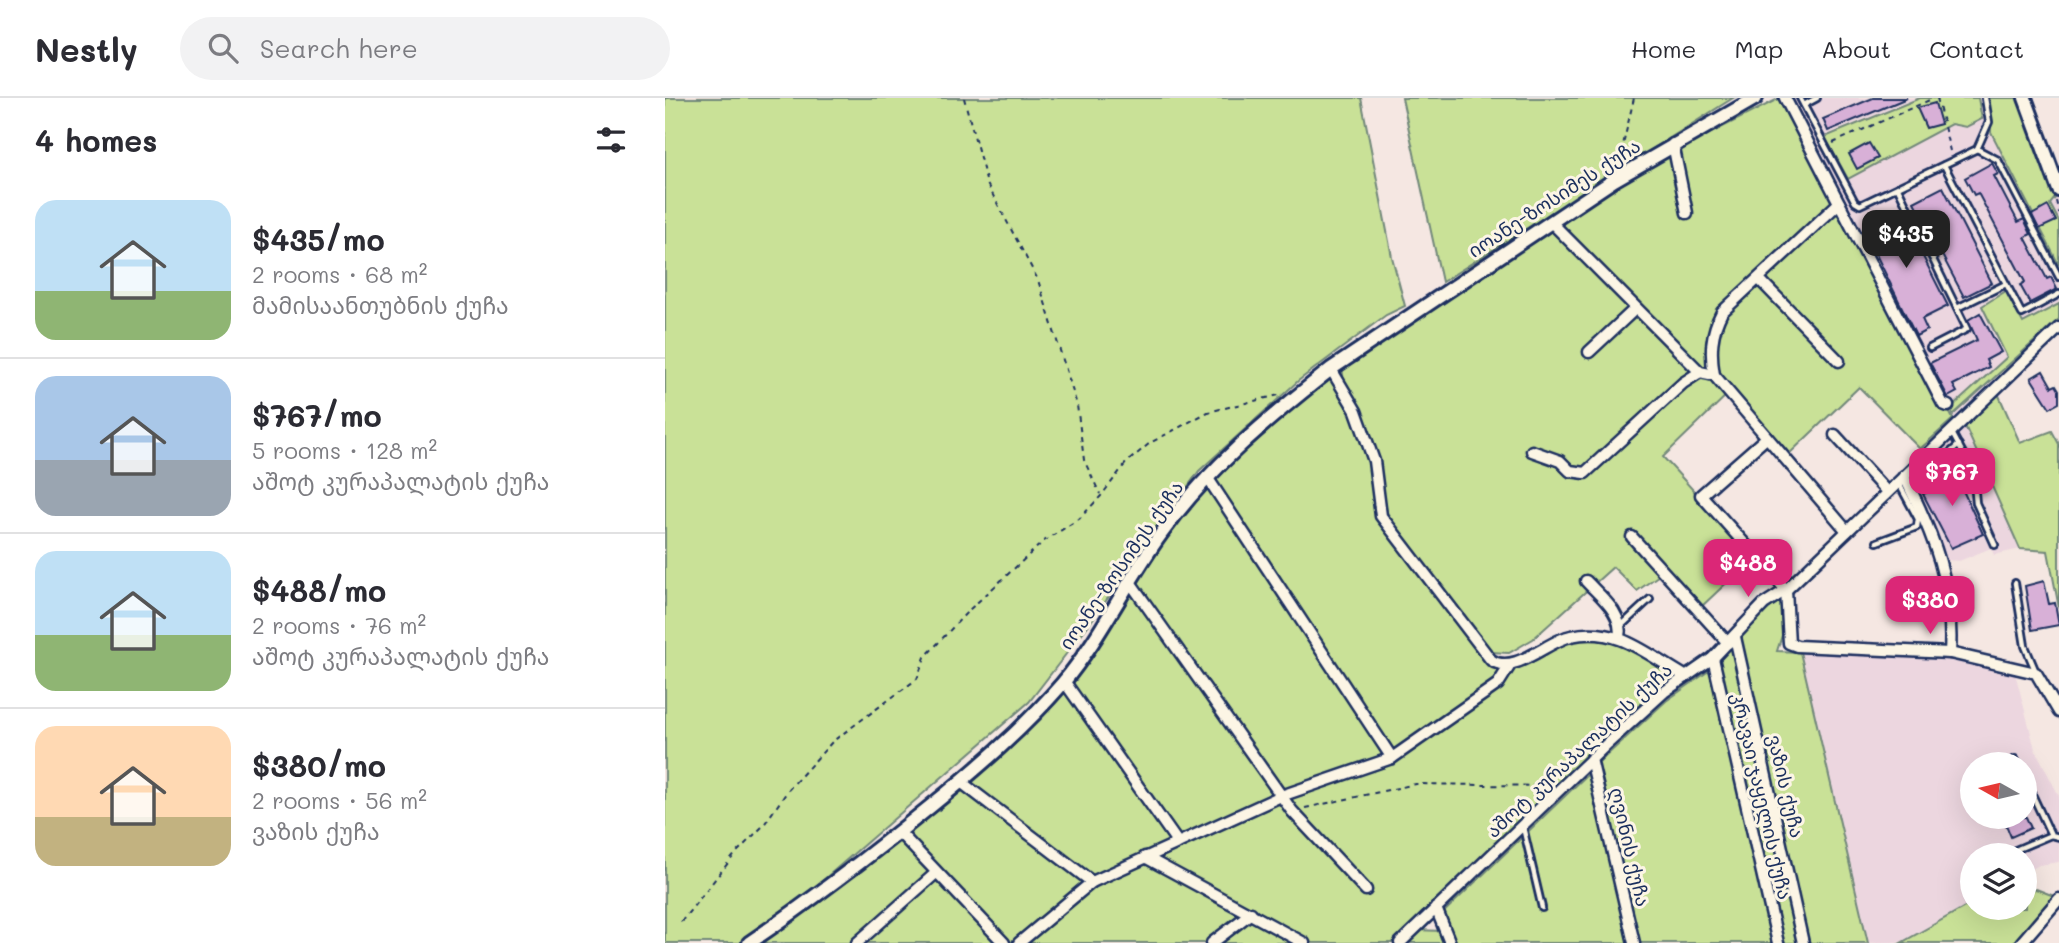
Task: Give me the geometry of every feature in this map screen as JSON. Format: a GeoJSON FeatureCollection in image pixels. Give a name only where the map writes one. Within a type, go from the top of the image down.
{"type":"FeatureCollection","features":[{"type":"Feature","properties":{"kind":"street","name":"იოანე-ზოსიმეს ქუჩა"},"geometry":{"type":"LineString","coordinates":[[750,943],[806,904],[899,832],[1018,733],[1064,681],[1161,534],[1207,477],[1286,404],[1331,369],[1614,180],[1756,98]]}},
{"type":"Feature","properties":{"kind":"street"},"geometry":{"type":"LineString","coordinates":[[1785,98],[1944,404],[1948,406]]}},
{"type":"Feature","properties":{"kind":"street"},"geometry":{"type":"LineString","coordinates":[[2025,98],[2059,190]]}},
{"type":"Feature","properties":{"kind":"street"},"geometry":{"type":"LineString","coordinates":[[1673,144],[1687,213]]}},
{"type":"Feature","properties":{"kind":"street"},"geometry":{"type":"LineString","coordinates":[[1839,203],[1722,312],[1714,326],[1711,358],[1714,375],[1765,439],[1847,531]]}},
{"type":"Feature","properties":{"kind":"street"},"geometry":{"type":"LineString","coordinates":[[1551,222],[1700,372],[1714,375]]}},
{"type":"Feature","properties":{"kind":"street"},"geometry":{"type":"LineString","coordinates":[[1759,279],[1839,361]]}},
{"type":"Feature","properties":{"kind":"street"},"geometry":{"type":"LineString","coordinates":[[1589,352],[1635,309]]}},
{"type":"Feature","properties":{"kind":"street","name":"აშოტ კურაპალატის ქუჩა"},"geometry":{"type":"LineString","coordinates":[[1400,943],[1591,759],[1685,676],[1713,658],[1764,604],[1786,590],[2059,328]]}},
{"type":"Feature","properties":{"kind":"street"},"geometry":{"type":"LineString","coordinates":[[1331,369],[1356,411],[1374,461],[1381,516],[1491,660],[1497,664],[1510,665],[1571,636],[1619,637],[1638,644],[1685,676]]}},
{"type":"Feature","properties":{"kind":"street"},"geometry":{"type":"LineString","coordinates":[[1532,451],[1560,461],[1570,471],[1585,472],[1700,372]]}},
{"type":"Feature","properties":{"kind":"street"},"geometry":{"type":"LineString","coordinates":[[1835,435],[1887,492]]}},
{"type":"Feature","properties":{"kind":"street"},"geometry":{"type":"LineString","coordinates":[[1765,439],[1702,495],[1786,590],[1789,643],[1797,646],[1950,653],[2036,673],[2059,712]]}},
{"type":"Feature","properties":{"kind":"street"},"geometry":{"type":"LineString","coordinates":[[1207,477],[1392,758]]}},
{"type":"Feature","properties":{"kind":"street"},"geometry":{"type":"LineString","coordinates":[[1901,479],[1942,559],[1949,603],[1950,653]]}},
{"type":"Feature","properties":{"kind":"street"},"geometry":{"type":"LineString","coordinates":[[1632,537],[1732,640]]}},
{"type":"Feature","properties":{"kind":"street"},"geometry":{"type":"LineString","coordinates":[[1586,581],[1615,613],[1621,626],[1619,637]]}},
{"type":"Feature","properties":{"kind":"street"},"geometry":{"type":"LineString","coordinates":[[1130,582],[1291,811],[1366,890]]}},
{"type":"Feature","properties":{"kind":"street","name":"ვაზის ქუჩა"},"geometry":{"type":"LineString","coordinates":[[1732,640],[1803,943]]}},
{"type":"Feature","properties":{"kind":"street","name":"კრავაი ჯაყელის ქუჩა"},"geometry":{"type":"LineString","coordinates":[[1713,658],[1778,943]]}},
{"type":"Feature","properties":{"kind":"street"},"geometry":{"type":"LineString","coordinates":[[1019,943],[1092,882],[1281,796],[1392,758],[1498,684],[1510,665]]}},
{"type":"Feature","properties":{"kind":"street"},"geometry":{"type":"LineString","coordinates":[[1064,681],[1178,843]]}},
{"type":"Feature","properties":{"kind":"street","name":"ღვინის ქუჩა"},"geometry":{"type":"LineString","coordinates":[[1591,759],[1635,943]]}},
{"type":"Feature","properties":{"kind":"street"},"geometry":{"type":"LineString","coordinates":[[961,782],[1092,882]]}},
{"type":"Feature","properties":{"kind":"street"},"geometry":{"type":"LineString","coordinates":[[899,832],[1004,943]]}},
{"type":"Feature","properties":{"kind":"street"},"geometry":{"type":"LineString","coordinates":[[1145,857],[1304,943]]}},
{"type":"Feature","properties":{"kind":"street"},"geometry":{"type":"LineString","coordinates":[[857,943],[936,873]]}},
{"type":"Feature","properties":{"kind":"street"},"geometry":{"type":"LineString","coordinates":[[2021,943],[2059,899]]}},
{"type":"Feature","properties":{"kind":"street"},"geometry":{"type":"LineString","coordinates":[[1436,908],[1450,943]]}},
{"type":"Feature","properties":{"kind":"street"},"geometry":{"type":"LineString","coordinates":[[1212,943],[1251,913]]}},
{"type":"Feature","properties":{"kind":"lane"},"geometry":{"type":"LineString","coordinates":[[1800,98],[1855,202],[1860,205],[1977,149],[1989,122],[1985,98]]}},
{"type":"Feature","properties":{"kind":"lane"},"geometry":{"type":"LineString","coordinates":[[1804,105],[1817,98]]}},
{"type":"Feature","properties":{"kind":"lane"},"geometry":{"type":"LineString","coordinates":[[1977,149],[1998,160],[2059,277]]}},
{"type":"Feature","properties":{"kind":"lane"},"geometry":{"type":"LineString","coordinates":[[1944,165],[2022,314],[2059,294]]}},
{"type":"Feature","properties":{"kind":"lane"},"geometry":{"type":"LineString","coordinates":[[1898,188],[1967,329],[1930,348]]}},
{"type":"Feature","properties":{"kind":"lane"},"geometry":{"type":"LineString","coordinates":[[1957,308],[2006,284]]}},
{"type":"Feature","properties":{"kind":"lane"},"geometry":{"type":"LineString","coordinates":[[1951,431],[1973,472],[1976,503],[1995,545]]}},
{"type":"Feature","properties":{"kind":"lane"},"geometry":{"type":"LineString","coordinates":[[1916,482],[1959,445]]}},
{"type":"Feature","properties":{"kind":"lane"},"geometry":{"type":"LineString","coordinates":[[1877,542],[1917,527],[1918,519],[1901,479]]}},
{"type":"Feature","properties":{"kind":"lane"},"geometry":{"type":"LineString","coordinates":[[2015,583],[2025,646],[2036,673]]}},
{"type":"Feature","properties":{"kind":"lane"},"geometry":{"type":"LineString","coordinates":[[1621,626],[1650,599]]}},
{"type":"Feature","properties":{"kind":"lane"},"geometry":{"type":"LineString","coordinates":[[2037,805],[2051,835]]}},
{"type":"Feature","properties":{"kind":"lane"},"geometry":{"type":"LineString","coordinates":[[1523,826],[1542,908]]}},
{"type":"Feature","properties":{"kind":"lane"},"geometry":{"type":"LineString","coordinates":[[2032,843],[2051,835],[2059,837]]}},
{"type":"Feature","properties":{"kind":"path"},"geometry":{"type":"LineString","coordinates":[[964,98],[987,184],[1038,280],[1077,405],[1084,460],[1101,496]]}},
{"type":"Feature","properties":{"kind":"path"},"geometry":{"type":"LineString","coordinates":[[1614,180],[1634,98]]}},
{"type":"Feature","properties":{"kind":"path"},"geometry":{"type":"LineString","coordinates":[[1826,146],[1935,98],[1952,161]]}},
{"type":"Feature","properties":{"kind":"path"},"geometry":{"type":"LineString","coordinates":[[2051,212],[2057,210],[2059,214]]}},
{"type":"Feature","properties":{"kind":"path"},"geometry":{"type":"LineString","coordinates":[[681,922],[763,826],[796,780],[833,741],[917,678],[925,657],[968,611],[1044,541],[1079,519],[1126,463],[1150,443],[1208,412],[1278,395]]}},
{"type":"Feature","properties":{"kind":"path"},"geometry":{"type":"LineString","coordinates":[[1291,811],[1416,784],[1564,786]]}},
{"type":"Feature","properties":{"kind":"shaded area"},"geometry":{"type":"Polygon","coordinates":[[[1791,98],[2020,98],[2059,201],[2059,320],[1953,419],[1791,98]]]}},
{"type":"Feature","properties":{"kind":"shaded area"},"geometry":{"type":"Polygon","coordinates":[[[1965,426],[2020,549],[1994,555],[1991,548],[1959,561],[1946,560],[1912,479],[1965,426]]]}},
{"type":"Feature","properties":{"kind":"shaded area"},"geometry":{"type":"Polygon","coordinates":[[[1800,652],[1944,658],[2015,673],[2037,752],[1960,752],[1960,830],[2037,830],[2037,753],[2059,796],[2059,862],[2037,866],[2037,843],[1960,843],[1960,910],[1903,942],[1868,943],[1800,652]]]}},
{"type":"Feature","properties":{"kind":"green space"},"geometry":{"type":"Polygon","coordinates":[[[665,98],[1361,98],[1392,257],[1405,306],[1386,315],[1298,381],[1199,471],[1090,623],[1029,702],[814,888],[740,943],[665,943],[665,98]]]}},
{"type":"Feature","properties":{"kind":"green space"},"geometry":{"type":"Polygon","coordinates":[[[1402,98],[1733,98],[1442,282],[1402,98]]]}},
{"type":"Feature","properties":{"kind":"green space"},"geometry":{"type":"Polygon","coordinates":[[[1780,98],[1791,98],[1953,419],[1920,449],[1859,387],[1788,455],[1733,389],[1663,457],[1754,557],[1701,607],[1666,570],[1637,591],[1613,567],[1533,639],[1509,653],[1490,652],[1388,517],[1376,455],[1344,383],[1342,366],[1661,158],[1780,98]]]}},
{"type":"Feature","properties":{"kind":"green space"},"geometry":{"type":"Polygon","coordinates":[[[1920,98],[1978,98],[1982,119],[1966,127],[1951,124],[1848,179],[1825,137],[1920,98]]]}},
{"type":"Feature","properties":{"kind":"green space"},"geometry":{"type":"Polygon","coordinates":[[[1989,98],[2018,98],[2055,198],[2050,204],[2059,221],[2059,265],[1991,132],[1989,98]]]}},
{"type":"Feature","properties":{"kind":"green space"},"geometry":{"type":"Polygon","coordinates":[[[2006,291],[2023,323],[2059,304],[2059,319],[1953,415],[1951,408],[2007,357],[1982,306],[2006,291]]]}},
{"type":"Feature","properties":{"kind":"green space"},"geometry":{"type":"Polygon","coordinates":[[[1331,369],[1356,411],[1374,461],[1381,516],[1491,660],[1504,665],[1571,636],[1619,637],[1685,676],[1417,930],[1442,931],[1449,943],[750,943],[899,832],[1064,681],[1207,477],[1331,369]]]}},
{"type":"Feature","properties":{"kind":"green space"},"geometry":{"type":"Polygon","coordinates":[[[1997,391],[2020,443],[2052,431],[2059,444],[2059,608],[2048,551],[2020,549],[1965,426],[1997,391]]]}},
{"type":"Feature","properties":{"kind":"green space"},"geometry":{"type":"Polygon","coordinates":[[[1781,599],[1785,626],[1777,651],[1800,652],[1868,943],[1807,943],[1748,683],[1740,632],[1781,599]]]}},
{"type":"Feature","properties":{"kind":"green space"},"geometry":{"type":"Polygon","coordinates":[[[1735,637],[1803,943],[1778,943],[1713,658],[1735,637]]]}},
{"type":"Feature","properties":{"kind":"green space"},"geometry":{"type":"Polygon","coordinates":[[[1713,668],[1775,943],[1637,943],[1595,766],[1666,701],[1713,668]]]}},
{"type":"Feature","properties":{"kind":"green space"},"geometry":{"type":"Polygon","coordinates":[[[1591,771],[1631,943],[1452,943],[1441,915],[1591,771]]]}},
{"type":"Feature","properties":{"kind":"green space"},"geometry":{"type":"Polygon","coordinates":[[[2037,889],[2054,896],[2037,917],[2037,889]]]}},
{"type":"Feature","properties":{"kind":"green space"},"geometry":{"type":"Polygon","coordinates":[[[1960,910],[1960,920],[2035,920],[2016,943],[1901,943],[1960,910]]]}},
{"type":"Feature","properties":{"kind":"building"},"geometry":{"type":"Polygon","coordinates":[[[1873,98],[1907,98],[1828,131],[1823,119],[1873,98]]]}},
{"type":"Feature","properties":{"kind":"building"},"geometry":{"type":"Polygon","coordinates":[[[1935,103],[1941,124],[1926,128],[1917,108],[1935,103]]]}},
{"type":"Feature","properties":{"kind":"building"},"geometry":{"type":"Polygon","coordinates":[[[1869,143],[1878,158],[1857,169],[1849,154],[1869,143]]]}},
{"type":"Feature","properties":{"kind":"building"},"geometry":{"type":"Polygon","coordinates":[[[1992,163],[1998,174],[1994,176],[2018,222],[2024,219],[2031,234],[2025,237],[2047,279],[2051,277],[2057,289],[2030,303],[2020,285],[2025,282],[1978,193],[1974,195],[1965,178],[1992,163]]]}},
{"type":"Feature","properties":{"kind":"building"},"geometry":{"type":"Polygon","coordinates":[[[1943,187],[1992,283],[1964,297],[1914,202],[1943,187]]]}},
{"type":"Feature","properties":{"kind":"building"},"geometry":{"type":"Polygon","coordinates":[[[2048,206],[2056,221],[2039,229],[2032,215],[2048,206]]]}},
{"type":"Feature","properties":{"kind":"building"},"geometry":{"type":"Polygon","coordinates":[[[1900,211],[1948,306],[1922,319],[1927,330],[1916,336],[1864,230],[1900,211]]]}},
{"type":"Feature","properties":{"kind":"building"},"geometry":{"type":"Polygon","coordinates":[[[1980,313],[2001,352],[1986,360],[1989,367],[1953,385],[1957,392],[1948,397],[1930,363],[1977,340],[1968,320],[1980,313]]]}},
{"type":"Feature","properties":{"kind":"building"},"geometry":{"type":"Polygon","coordinates":[[[2043,371],[2052,387],[2056,385],[2059,390],[2059,403],[2050,408],[2031,378],[2043,371]]]}},
{"type":"Feature","properties":{"kind":"building"},"geometry":{"type":"Polygon","coordinates":[[[1949,460],[1983,534],[1951,548],[1923,494],[1934,489],[1929,479],[1939,474],[1937,470],[1949,460]]]}},
{"type":"Feature","properties":{"kind":"building"},"geometry":{"type":"Polygon","coordinates":[[[2044,581],[2049,604],[2055,603],[2059,625],[2032,630],[2025,586],[2044,581]]]}},
{"type":"Feature","properties":{"kind":"building"},"geometry":{"type":"Polygon","coordinates":[[[2008,830],[2027,830],[2011,837],[2008,830]]]}}]}
